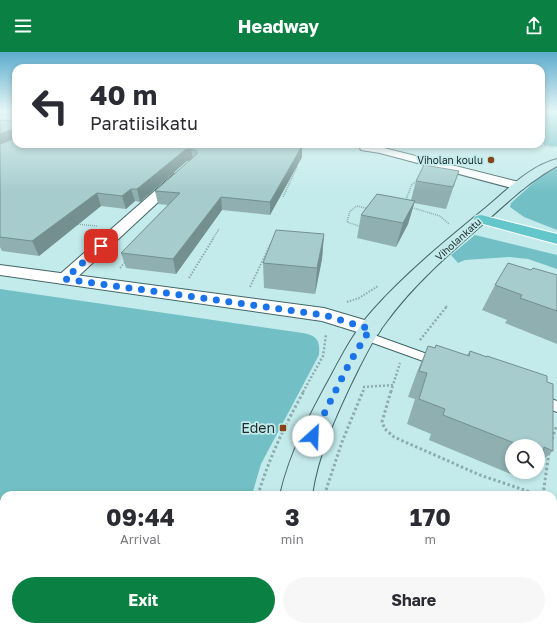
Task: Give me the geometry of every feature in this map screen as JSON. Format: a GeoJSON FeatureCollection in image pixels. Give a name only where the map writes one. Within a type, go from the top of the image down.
{"type":"FeatureCollection","features":[{"type":"Feature","properties":{"kind":"highway"},"geometry":{"type":"LineString","coordinates":[[486,215],[557,235]]}},
{"type":"Feature","properties":{"kind":"highway"},"geometry":{"type":"LineString","coordinates":[[486,215],[557,239]]}},
{"type":"Feature","properties":{"kind":"main road","name":"Viholankatu"},"geometry":{"type":"LineString","coordinates":[[297,491],[304,459],[313,436],[350,362],[380,316],[404,289],[519,186],[534,174],[557,162]]}},
{"type":"Feature","properties":{"kind":"street"},"geometry":{"type":"LineString","coordinates":[[365,148],[380,150],[519,186]]}},
{"type":"Feature","properties":{"kind":"street"},"geometry":{"type":"LineString","coordinates":[[65,279],[186,169]]}},
{"type":"Feature","properties":{"kind":"street"},"geometry":{"type":"LineString","coordinates":[[0,270],[324,315],[368,333]]}},
{"type":"Feature","properties":{"kind":"lane"},"geometry":{"type":"LineString","coordinates":[[368,333],[447,366]]}},
{"type":"Feature","properties":{"kind":"lane"},"geometry":{"type":"LineString","coordinates":[[528,395],[557,407]]}},
{"type":"Feature","properties":{"kind":"path"},"geometry":{"type":"LineString","coordinates":[[545,146],[557,148]]}},
{"type":"Feature","properties":{"kind":"path"},"geometry":{"type":"LineString","coordinates":[[283,197],[297,166]]}},
{"type":"Feature","properties":{"kind":"path"},"geometry":{"type":"LineString","coordinates":[[403,206],[412,184],[422,179]]}},
{"type":"Feature","properties":{"kind":"path"},"geometry":{"type":"LineString","coordinates":[[364,228],[347,222],[350,211],[357,206],[375,209]]}},
{"type":"Feature","properties":{"kind":"path"},"geometry":{"type":"LineString","coordinates":[[409,207],[440,216],[451,225]]}},
{"type":"Feature","properties":{"kind":"path"},"geometry":{"type":"LineString","coordinates":[[75,224],[120,228]]}},
{"type":"Feature","properties":{"kind":"path"},"geometry":{"type":"LineString","coordinates":[[188,280],[219,229]]}},
{"type":"Feature","properties":{"kind":"path"},"geometry":{"type":"LineString","coordinates":[[250,288],[272,241]]}},
{"type":"Feature","properties":{"kind":"path"},"geometry":{"type":"LineString","coordinates":[[120,268],[130,257]]}},
{"type":"Feature","properties":{"kind":"path"},"geometry":{"type":"LineString","coordinates":[[259,491],[266,465],[283,428],[323,356],[326,334]]}},
{"type":"Feature","properties":{"kind":"path"},"geometry":{"type":"LineString","coordinates":[[393,385],[382,422],[385,429],[394,437],[480,475],[527,491]]}},
{"type":"Feature","properties":{"kind":"path"},"geometry":{"type":"LineString","coordinates":[[326,491],[342,442],[364,388]]}},
{"type":"Feature","properties":{"kind":"path"},"geometry":{"type":"LineString","coordinates":[[543,491],[550,447],[557,425]]}},
{"type":"Feature","properties":{"kind":"shaded area"},"geometry":{"type":"Polygon","coordinates":[[[545,138],[557,138],[557,147],[545,145],[545,138]]]}},
{"type":"Feature","properties":{"kind":"shaded area"},"geometry":{"type":"Polygon","coordinates":[[[557,167],[557,230],[524,217],[510,207],[511,203],[540,177],[557,167]]]}},
{"type":"Feature","properties":{"kind":"shaded area"},"geometry":{"type":"Polygon","coordinates":[[[475,235],[557,255],[557,269],[528,259],[509,257],[465,260],[458,263],[451,255],[475,235]]]}},
{"type":"Feature","properties":{"kind":"shaded area"},"geometry":{"type":"Polygon","coordinates":[[[0,289],[303,333],[312,336],[317,340],[319,355],[261,464],[253,491],[0,491],[0,289]]]}},
{"type":"Feature","properties":{"kind":"building"},"geometry":{"type":"Polygon","coordinates":[[[12,140],[12,148],[301,148],[270,202],[221,197],[173,259],[121,253],[180,193],[155,191],[197,154],[197,151],[191,149],[185,150],[137,189],[131,189],[122,196],[97,193],[32,241],[0,237],[0,144],[12,140]]]}},
{"type":"Feature","properties":{"kind":"building"},"geometry":{"type":"Polygon","coordinates":[[[424,165],[459,171],[453,187],[416,181],[424,165]]]}},
{"type":"Feature","properties":{"kind":"building"},"geometry":{"type":"Polygon","coordinates":[[[377,194],[415,201],[403,223],[361,215],[377,194]]]}},
{"type":"Feature","properties":{"kind":"building"},"geometry":{"type":"Polygon","coordinates":[[[276,230],[324,234],[317,268],[263,263],[276,230]]]}},
{"type":"Feature","properties":{"kind":"building"},"geometry":{"type":"Polygon","coordinates":[[[508,263],[531,270],[533,268],[557,275],[557,311],[520,298],[522,295],[495,285],[508,263]]]}},
{"type":"Feature","properties":{"kind":"building"},"geometry":{"type":"Polygon","coordinates":[[[436,345],[469,356],[470,351],[547,376],[547,382],[553,384],[553,451],[545,447],[545,439],[505,439],[443,415],[445,409],[419,399],[427,373],[419,371],[428,346],[435,348],[436,345]]]}},
{"type":"Feature","properties":{"kind":"place","name":"Viholan koulu"},"geometry":{"type":"Point","coordinates":[491,160]}},
{"type":"Feature","properties":{"kind":"place","name":"Eden"},"geometry":{"type":"Point","coordinates":[283,428]}},
{"type":"Feature","properties":{"kind":"route"},"geometry":{"type":"LineString","coordinates":[[101,246],[65,279],[324,315],[345,320],[370,329],[350,362],[313,436]]}}]}
